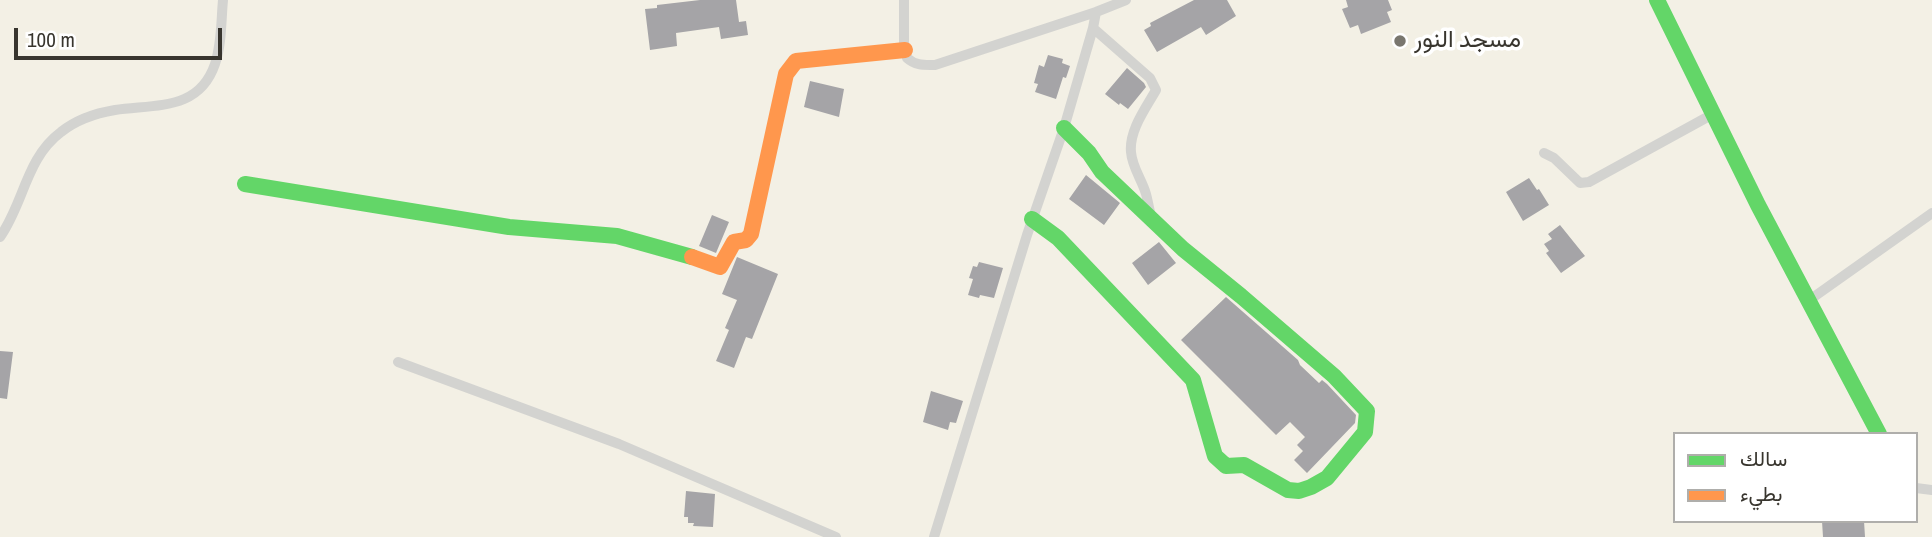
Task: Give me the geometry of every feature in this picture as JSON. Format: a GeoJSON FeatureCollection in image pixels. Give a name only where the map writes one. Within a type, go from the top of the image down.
{"type":"FeatureCollection","features":[{"type":"Feature","properties":{"kind":"street"},"geometry":{"type":"LineString","coordinates":[[0,237],[9,224],[38,155],[60,132],[90,117],[112,111],[168,105],[198,92],[216,62],[223,0]]}},
{"type":"Feature","properties":{"kind":"street"},"geometry":{"type":"LineString","coordinates":[[904,0],[905,50],[907,58],[915,65],[935,65],[1126,0]]}},
{"type":"Feature","properties":{"kind":"street"},"geometry":{"type":"LineString","coordinates":[[1657,0],[1808,301],[1878,432]]}},
{"type":"Feature","properties":{"kind":"street"},"geometry":{"type":"LineString","coordinates":[[934,537],[1032,219],[1064,128],[1096,12]]}},
{"type":"Feature","properties":{"kind":"street"},"geometry":{"type":"LineString","coordinates":[[1093,28],[1150,78],[1156,90],[1141,116],[1131,150],[1151,218]]}},
{"type":"Feature","properties":{"kind":"street"},"geometry":{"type":"LineString","coordinates":[[245,184],[509,227],[617,236],[676,251],[720,267],[734,242],[743,242],[753,231],[786,74],[792,64],[796,61],[905,50]]}},
{"type":"Feature","properties":{"kind":"street"},"geometry":{"type":"LineString","coordinates":[[1544,153],[1554,158],[1580,183],[1590,182],[1713,114]]}},
{"type":"Feature","properties":{"kind":"street"},"geometry":{"type":"LineString","coordinates":[[1032,219],[1058,238],[1193,380],[1215,456],[1222,464],[1244,465],[1288,490],[1299,491],[1327,478],[1365,432],[1367,411],[1334,376],[1183,249],[1102,172],[1090,153],[1064,128]]}},
{"type":"Feature","properties":{"kind":"street"},"geometry":{"type":"LineString","coordinates":[[1808,301],[1932,213]]}},
{"type":"Feature","properties":{"kind":"street"},"geometry":{"type":"LineString","coordinates":[[398,362],[619,444],[836,537]]}},
{"type":"Feature","properties":{"kind":"building"},"geometry":{"type":"Polygon","coordinates":[[[700,0],[736,0],[739,22],[746,21],[748,35],[721,39],[719,27],[676,33],[677,46],[650,50],[645,9],[700,0]]]}},
{"type":"Feature","properties":{"kind":"building"},"geometry":{"type":"Polygon","coordinates":[[[1194,0],[1227,0],[1236,16],[1206,35],[1201,27],[1157,52],[1144,30],[1151,26],[1150,23],[1194,0]]]}},
{"type":"Feature","properties":{"kind":"building"},"geometry":{"type":"Polygon","coordinates":[[[1346,0],[1388,0],[1392,10],[1387,12],[1391,22],[1361,34],[1358,25],[1350,28],[1342,9],[1348,7],[1346,0]]]}},
{"type":"Feature","properties":{"kind":"building"},"geometry":{"type":"Polygon","coordinates":[[[1048,55],[1063,59],[1062,63],[1070,66],[1066,78],[1063,77],[1056,99],[1035,92],[1038,84],[1034,83],[1039,65],[1044,67],[1048,55]]]}},
{"type":"Feature","properties":{"kind":"building"},"geometry":{"type":"Polygon","coordinates":[[[1127,68],[1146,87],[1128,109],[1105,94],[1127,68]]]}},
{"type":"Feature","properties":{"kind":"building"},"geometry":{"type":"Polygon","coordinates":[[[810,81],[844,89],[839,117],[804,107],[810,81]]]}},
{"type":"Feature","properties":{"kind":"building"},"geometry":{"type":"Polygon","coordinates":[[[1086,175],[1120,203],[1104,225],[1069,199],[1086,175]]]}},
{"type":"Feature","properties":{"kind":"building"},"geometry":{"type":"Polygon","coordinates":[[[1529,178],[1549,205],[1523,221],[1506,192],[1529,178]]]}},
{"type":"Feature","properties":{"kind":"building"},"geometry":{"type":"Polygon","coordinates":[[[712,215],[729,222],[716,253],[699,246],[712,215]]]}},
{"type":"Feature","properties":{"kind":"building"},"geometry":{"type":"Polygon","coordinates":[[[1560,225],[1585,256],[1561,273],[1546,253],[1549,251],[1544,244],[1552,239],[1548,234],[1560,225]]]}},
{"type":"Feature","properties":{"kind":"building"},"geometry":{"type":"Polygon","coordinates":[[[1159,242],[1176,263],[1148,285],[1132,263],[1159,242]]]}},
{"type":"Feature","properties":{"kind":"building"},"geometry":{"type":"Polygon","coordinates":[[[737,257],[778,274],[752,339],[746,337],[734,368],[716,361],[729,330],[725,328],[737,300],[722,294],[737,257]]]}},
{"type":"Feature","properties":{"kind":"building"},"geometry":{"type":"Polygon","coordinates":[[[979,262],[1003,268],[994,298],[968,295],[973,279],[969,278],[973,266],[977,267],[979,262]]]}},
{"type":"Feature","properties":{"kind":"building"},"geometry":{"type":"Polygon","coordinates":[[[1226,297],[1298,360],[1319,383],[1322,380],[1327,384],[1356,415],[1355,423],[1307,473],[1294,460],[1303,451],[1297,445],[1305,437],[1290,422],[1276,435],[1181,340],[1226,297]]]}},
{"type":"Feature","properties":{"kind":"building"},"geometry":{"type":"Polygon","coordinates":[[[0,351],[13,352],[7,399],[0,398],[0,351]]]}},
{"type":"Feature","properties":{"kind":"building"},"geometry":{"type":"Polygon","coordinates":[[[931,391],[963,401],[956,423],[950,422],[948,430],[923,422],[931,391]]]}},
{"type":"Feature","properties":{"kind":"building"},"geometry":{"type":"Polygon","coordinates":[[[686,491],[715,494],[713,527],[693,526],[694,523],[688,523],[688,517],[684,517],[686,491]]]}},
{"type":"Feature","properties":{"kind":"building"},"geometry":{"type":"Polygon","coordinates":[[[1822,523],[1864,523],[1865,537],[1823,537],[1822,523]]]}},
{"type":"Feature","properties":{"kind":"traffic: fast"},"geometry":{"type":"LineString","coordinates":[[1657,0],[1758,205],[1878,432]]}},
{"type":"Feature","properties":{"kind":"traffic: fast"},"geometry":{"type":"LineString","coordinates":[[1032,219],[1058,238],[1193,380],[1215,456],[1226,466],[1244,465],[1288,490],[1299,491],[1327,478],[1365,432],[1367,411],[1334,376],[1183,249],[1102,172],[1089,153],[1064,128]]}},
{"type":"Feature","properties":{"kind":"traffic: fast"},"geometry":{"type":"LineString","coordinates":[[245,184],[509,227],[617,236],[692,257]]}},
{"type":"Feature","properties":{"kind":"traffic: slow"},"geometry":{"type":"LineString","coordinates":[[692,257],[720,267],[734,242],[746,240],[751,234],[786,74],[796,61],[905,50]]}},
{"type":"Feature","properties":{"kind":"place","name":"مسجد النور"},"geometry":{"type":"Point","coordinates":[1400,41]}}]}
